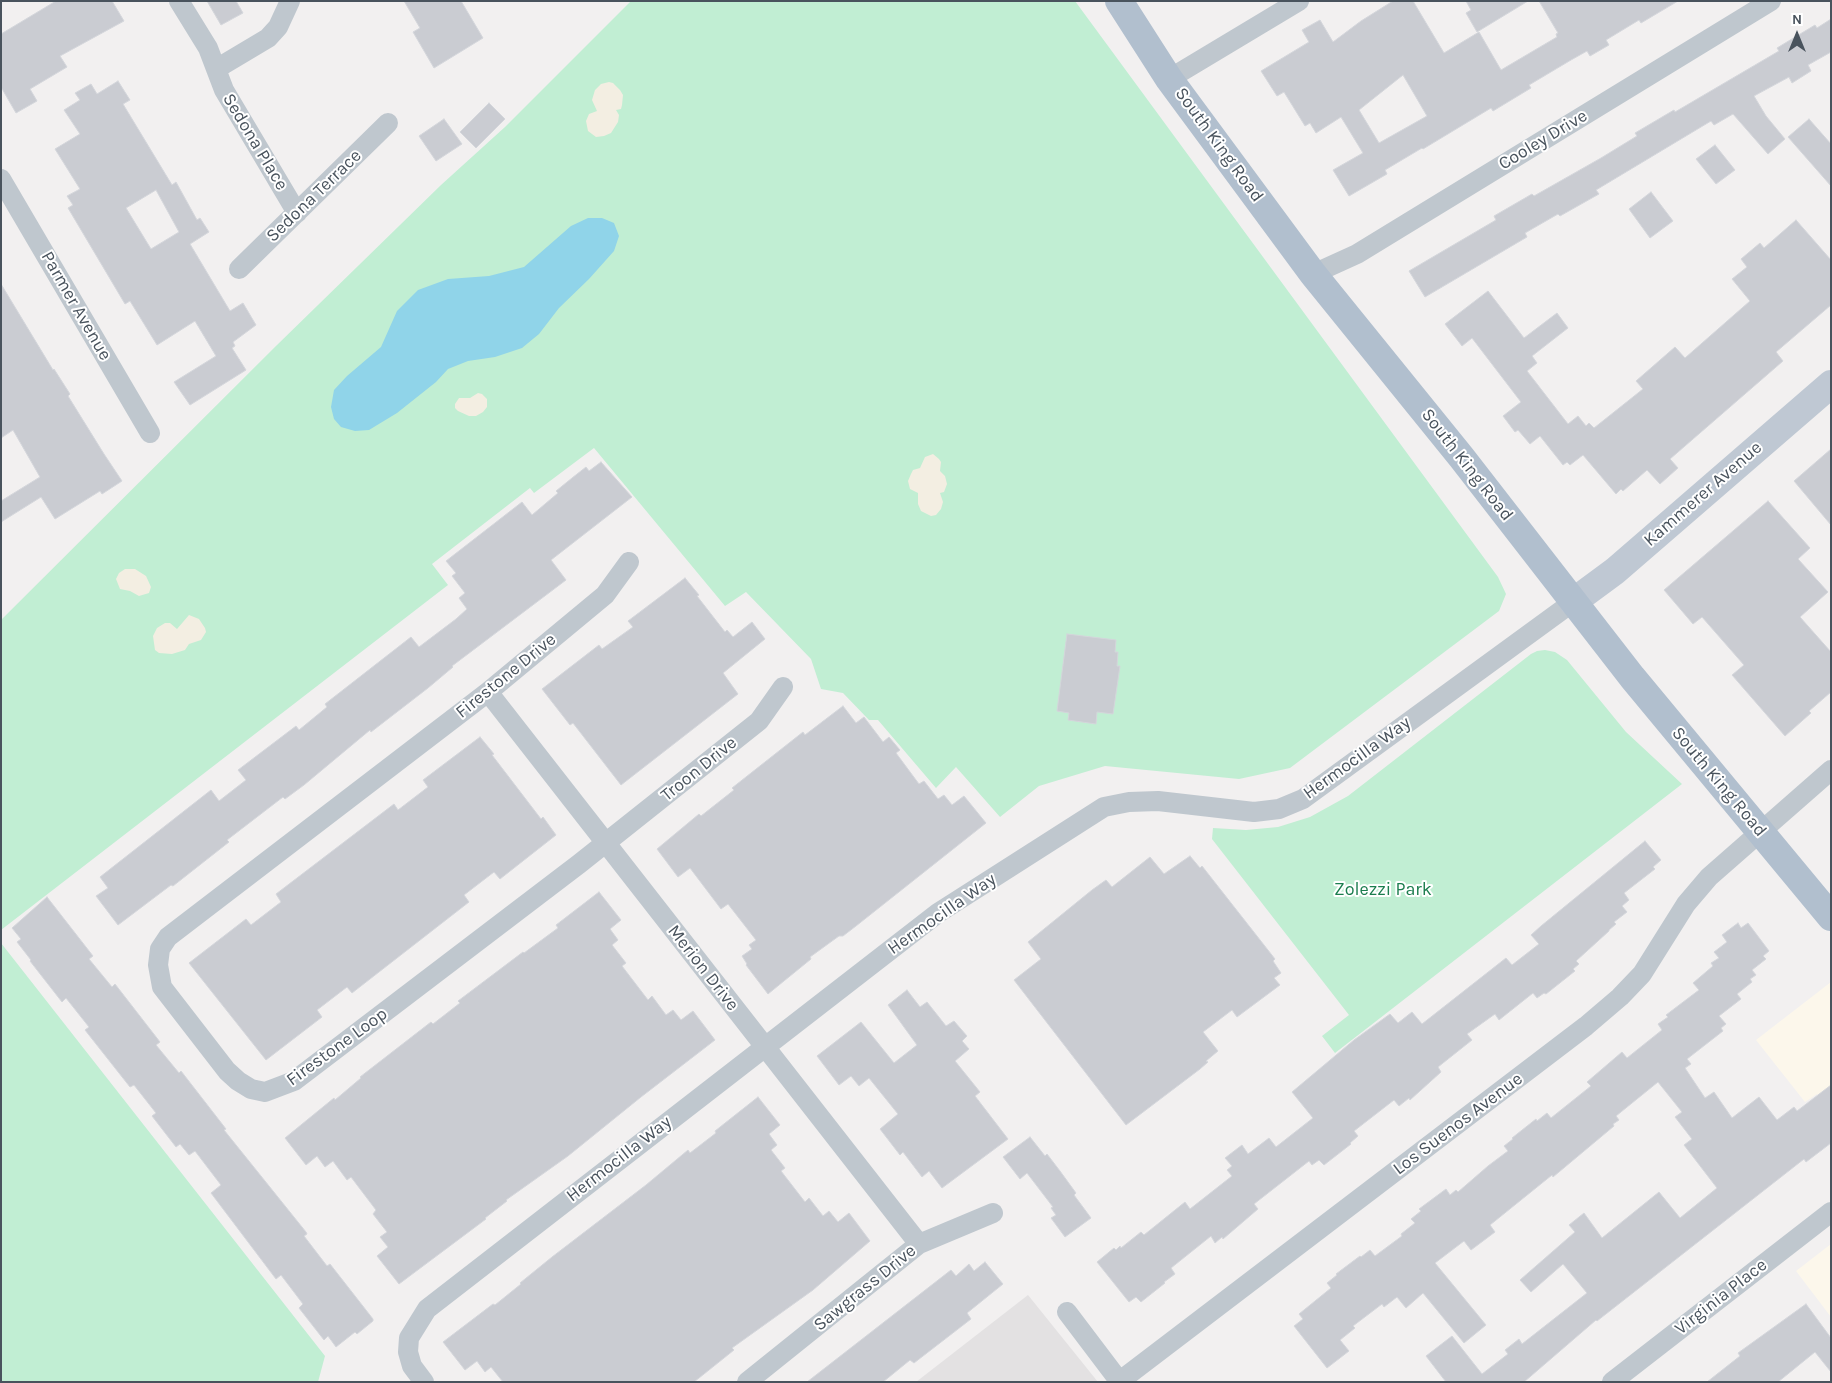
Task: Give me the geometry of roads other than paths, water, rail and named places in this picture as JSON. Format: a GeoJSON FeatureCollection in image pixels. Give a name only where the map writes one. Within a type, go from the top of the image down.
{"type":"FeatureCollection","features":[{"type":"Feature","properties":{"kind":"main road","name":"South King Road"},"geometry":{"type":"LineString","coordinates":[[1119,1],[1169,79],[1313,274],[1462,458],[1632,677],[1831,917]]}},
{"type":"Feature","properties":{"kind":"street","name":"Sedona Place"},"geometry":{"type":"LineString","coordinates":[[179,1],[208,48],[224,90],[297,213]]}},
{"type":"Feature","properties":{"kind":"street"},"geometry":{"type":"LineString","coordinates":[[216,70],[268,38],[278,27],[290,1]]}},
{"type":"Feature","properties":{"kind":"street"},"geometry":{"type":"LineString","coordinates":[[1169,79],[1299,1]]}},
{"type":"Feature","properties":{"kind":"street","name":"Cooley Drive"},"geometry":{"type":"LineString","coordinates":[[1313,274],[1357,254],[1771,1]]}},
{"type":"Feature","properties":{"kind":"street","name":"Sedona Terrace"},"geometry":{"type":"LineString","coordinates":[[239,268],[388,123]]}},
{"type":"Feature","properties":{"kind":"street","name":"Parmer Avenue"},"geometry":{"type":"LineString","coordinates":[[1,179],[150,432]]}},
{"type":"Feature","properties":{"kind":"street","name":"Kammerer Avenue"},"geometry":{"type":"LineString","coordinates":[[1573,602],[1615,571],[1831,384]]}},
{"type":"Feature","properties":{"kind":"street","name":"Firestone Drive"},"geometry":{"type":"LineString","coordinates":[[373,780],[488,692],[605,595],[629,562]]}},
{"type":"Feature","properties":{"kind":"street","name":"Hermocilla Way"},"geometry":{"type":"LineString","coordinates":[[424,1382],[412,1366],[408,1352],[410,1338],[426,1309],[938,914],[1104,807],[1129,802],[1158,801],[1254,812],[1279,809],[1303,799],[1573,602]]}},
{"type":"Feature","properties":{"kind":"street","name":"Troon Drive"},"geometry":{"type":"LineString","coordinates":[[606,843],[759,721],[783,687]]}},
{"type":"Feature","properties":{"kind":"street","name":"Merion Drive"},"geometry":{"type":"LineString","coordinates":[[488,692],[919,1244]]}},
{"type":"Feature","properties":{"kind":"street","name":"Los Suenos Avenue"},"geometry":{"type":"LineString","coordinates":[[1120,1381],[1586,1026],[1620,997],[1642,974],[1686,904],[1708,876],[1831,770]]}},
{"type":"Feature","properties":{"kind":"street","name":"Firestone Loop"},"geometry":{"type":"LineString","coordinates":[[373,780],[168,937],[160,949],[158,965],[162,987],[227,1071],[251,1089],[265,1092],[294,1081],[606,843]]}},
{"type":"Feature","properties":{"kind":"street","name":"Virginia Place"},"geometry":{"type":"LineString","coordinates":[[1612,1382],[1831,1212]]}},
{"type":"Feature","properties":{"kind":"street","name":"Sawgrass Drive"},"geometry":{"type":"LineString","coordinates":[[747,1382],[919,1244],[993,1213]]}},
{"type":"Feature","properties":{"kind":"street"},"geometry":{"type":"LineString","coordinates":[[1067,1312],[1120,1381]]}},
{"type":"Feature","properties":{"kind":"water"},"geometry":{"type":"Polygon","coordinates":[[[588,218],[602,218],[614,223],[619,236],[614,251],[559,308],[539,334],[522,348],[495,357],[468,361],[448,369],[436,382],[397,413],[369,430],[355,431],[341,427],[334,419],[331,407],[334,390],[347,376],[381,347],[397,311],[418,290],[448,279],[489,276],[524,267],[571,226],[588,218]]]}},
{"type":"Feature","properties":{"kind":"park label","name":"Zolezzi Park"},"geometry":{"type":"Point","coordinates":[1383,890]}}]}
